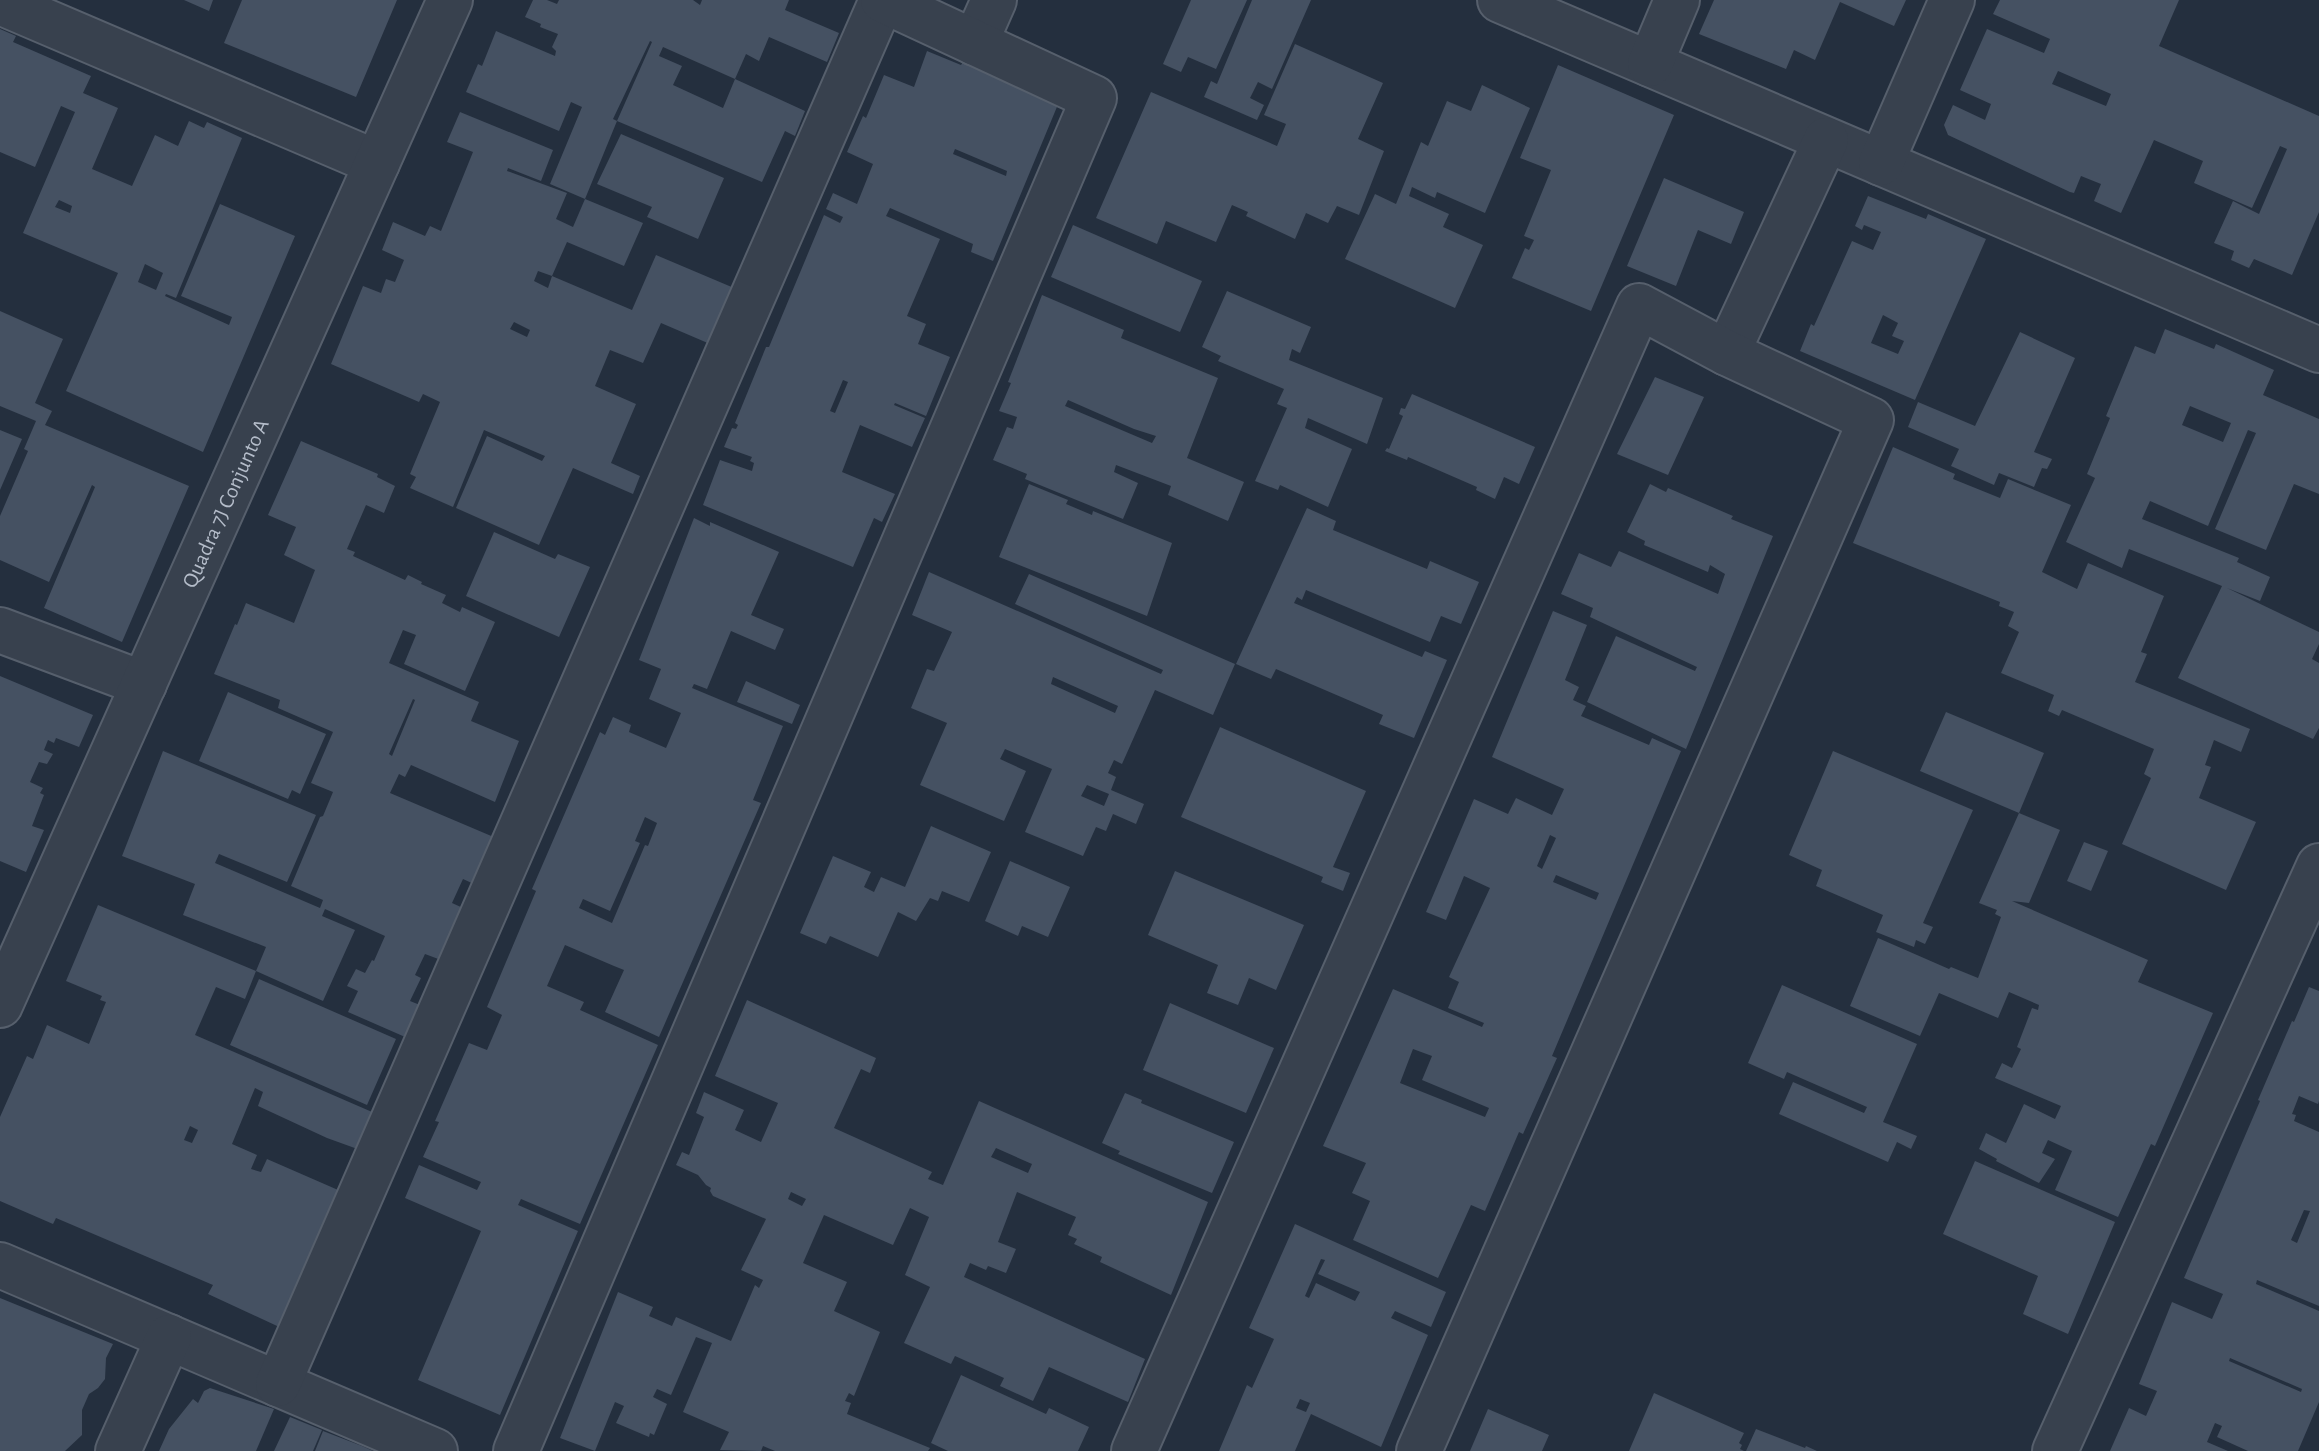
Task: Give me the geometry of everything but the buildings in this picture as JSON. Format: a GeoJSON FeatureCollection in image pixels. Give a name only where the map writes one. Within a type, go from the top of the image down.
{"type":"FeatureCollection","features":[{"type":"Feature","properties":{"kind":"street","name":"Quadra 7J Conjunto A"},"geometry":{"type":"LineString","coordinates":[[0,1005],[450,0]]}},
{"type":"Feature","properties":{"kind":"street"},"geometry":{"type":"LineString","coordinates":[[278,1384],[882,0],[1094,98],[516,1451]]}},
{"type":"Feature","properties":{"kind":"street"},"geometry":{"type":"LineString","coordinates":[[975,43],[994,0]]}},
{"type":"Feature","properties":{"kind":"street"},"geometry":{"type":"LineString","coordinates":[[1500,0],[2319,350]]}},
{"type":"Feature","properties":{"kind":"street"},"geometry":{"type":"LineString","coordinates":[[1650,64],[1677,0]]}},
{"type":"Feature","properties":{"kind":"street"},"geometry":{"type":"LineString","coordinates":[[1881,163],[1952,0]]}},
{"type":"Feature","properties":{"kind":"street"},"geometry":{"type":"LineString","coordinates":[[0,2],[377,163]]}},
{"type":"Feature","properties":{"kind":"street"},"geometry":{"type":"LineString","coordinates":[[1727,353],[1826,140]]}},
{"type":"Feature","properties":{"kind":"street"},"geometry":{"type":"LineString","coordinates":[[1134,1451],[1639,306],[1727,353],[1871,420],[1419,1451]]}},
{"type":"Feature","properties":{"kind":"street"},"geometry":{"type":"LineString","coordinates":[[0,630],[144,684]]}},
{"type":"Feature","properties":{"kind":"street"},"geometry":{"type":"LineString","coordinates":[[2055,1451],[2319,866]]}},
{"type":"Feature","properties":{"kind":"street"},"geometry":{"type":"LineString","coordinates":[[0,1265],[435,1451]]}},
{"type":"Feature","properties":{"kind":"street"},"geometry":{"type":"LineString","coordinates":[[118,1451],[169,1337]]}}]}
